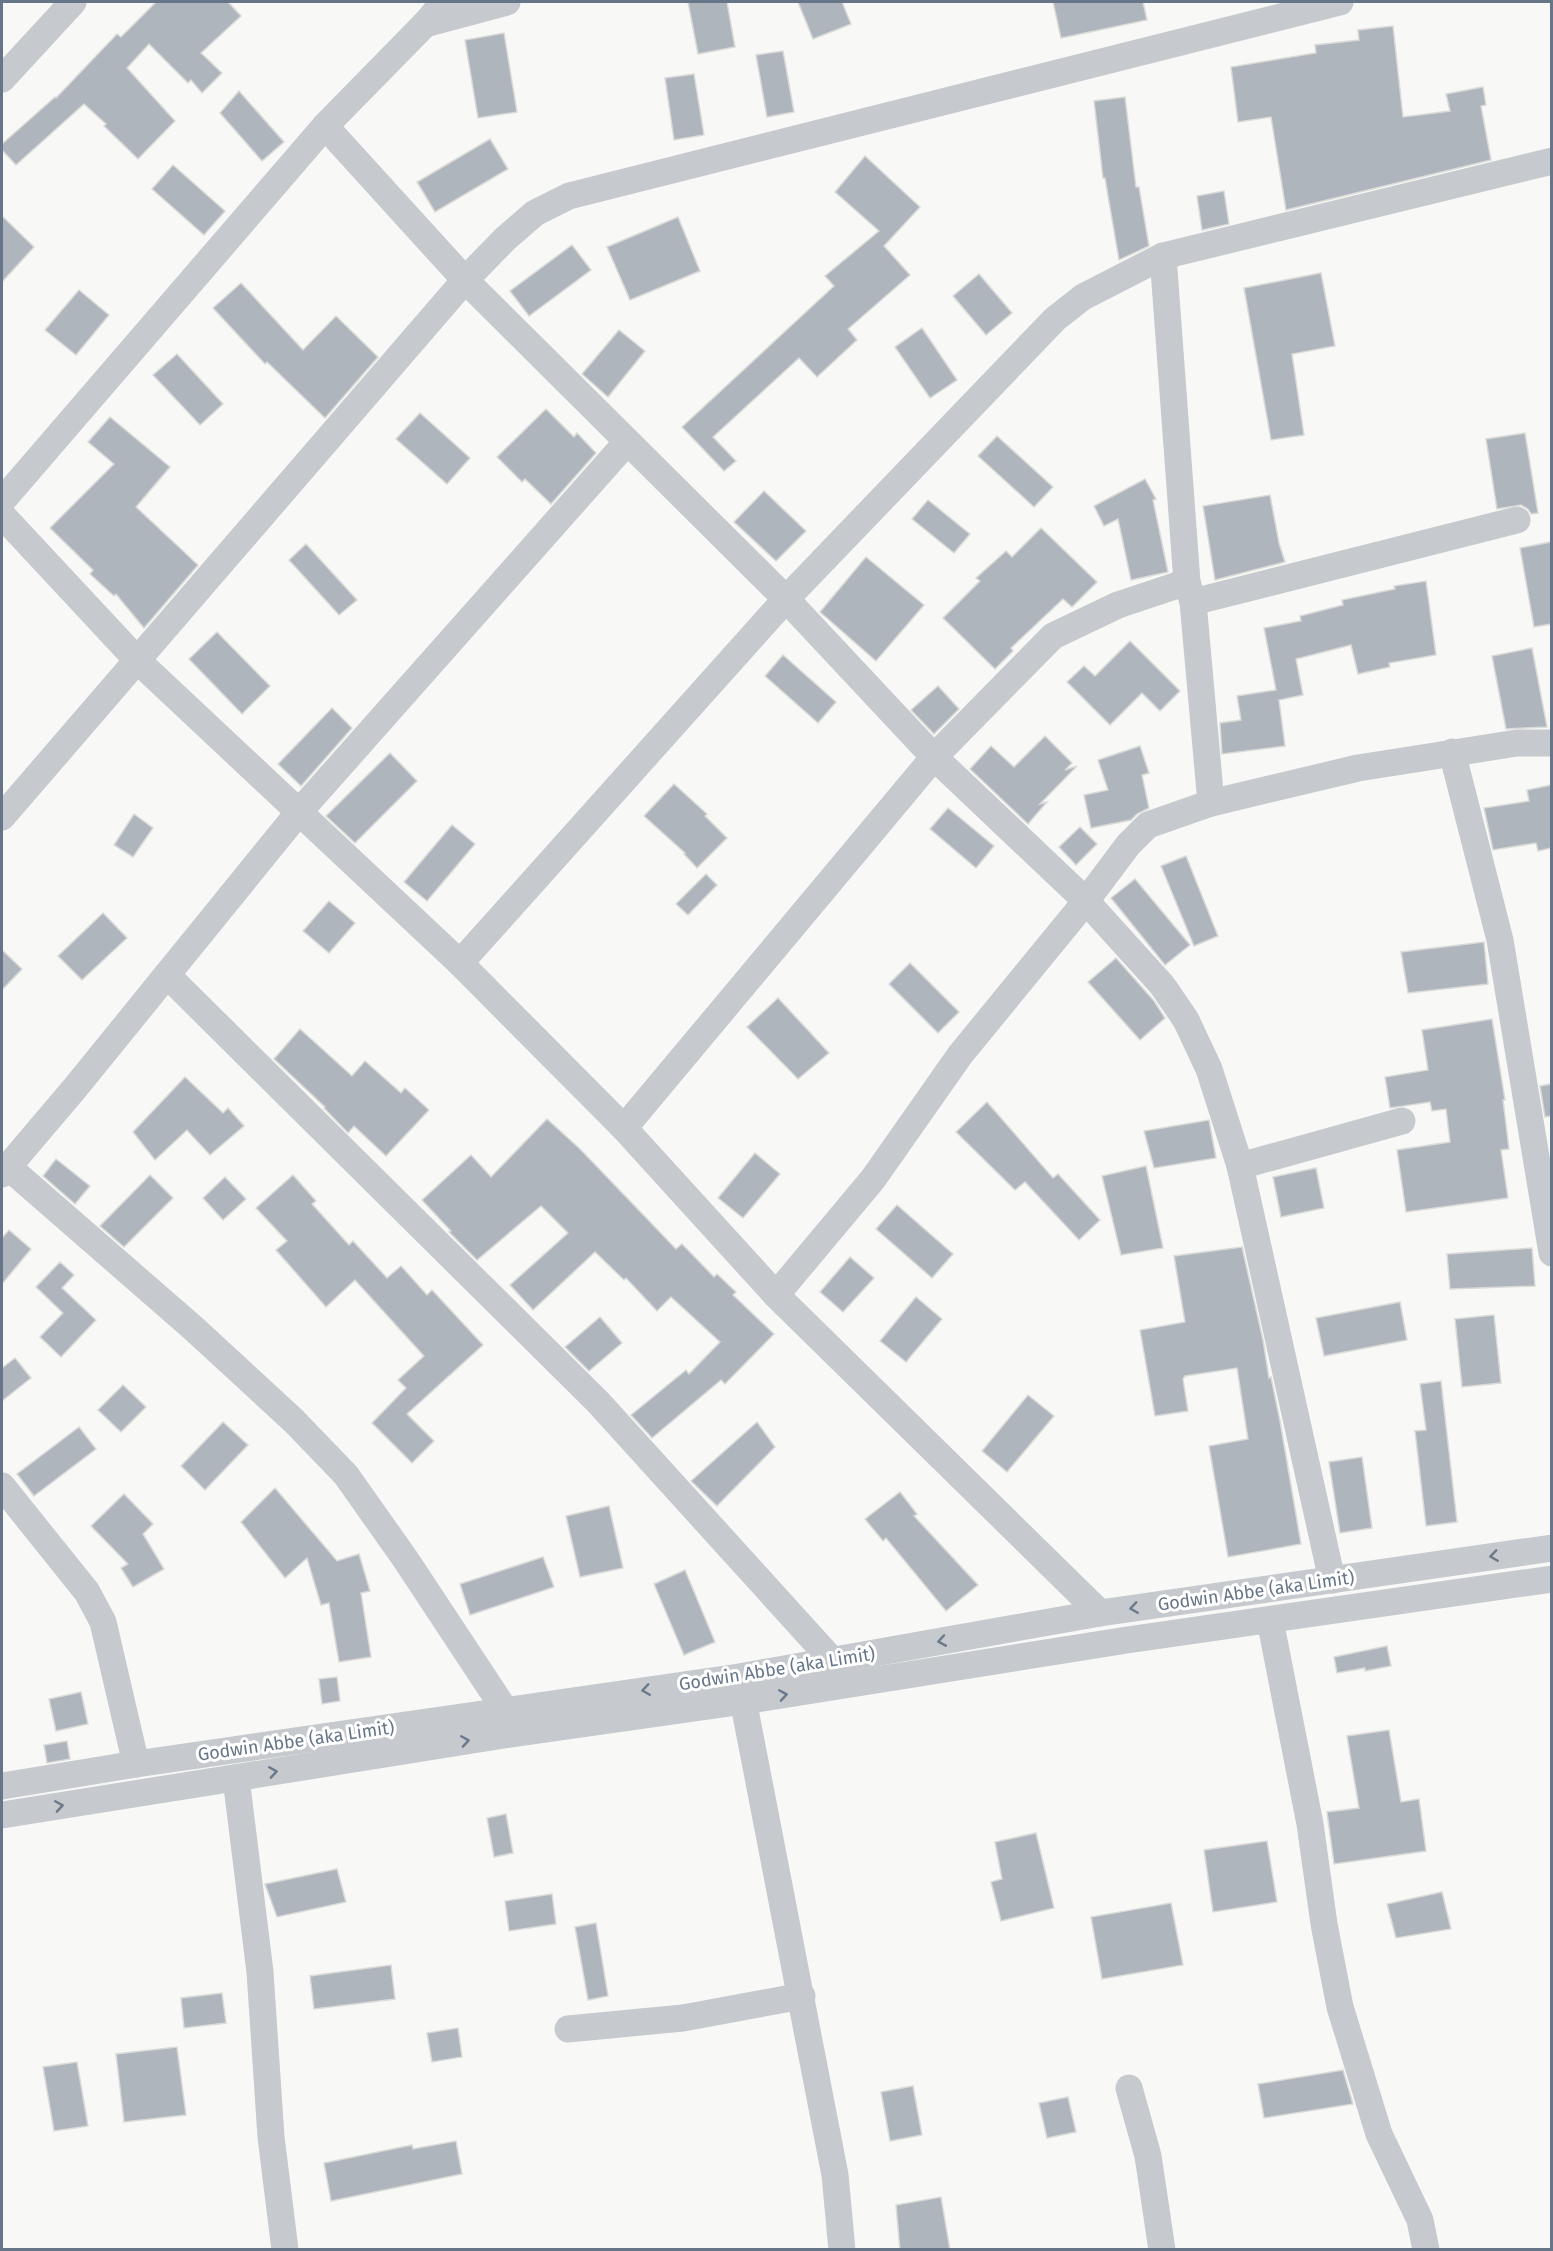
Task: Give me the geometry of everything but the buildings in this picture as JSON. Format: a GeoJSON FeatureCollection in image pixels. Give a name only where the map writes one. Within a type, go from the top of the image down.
{"type":"FeatureCollection","features":[{"type":"Feature","properties":{"kind":"street"},"geometry":{"type":"LineString","coordinates":[[2,79],[73,2]]}},
{"type":"Feature","properties":{"kind":"street"},"geometry":{"type":"LineString","coordinates":[[2,501],[325,126],[444,2]]}},
{"type":"Feature","properties":{"kind":"street"},"geometry":{"type":"LineString","coordinates":[[425,24],[507,2]]}},
{"type":"Feature","properties":{"kind":"street"},"geometry":{"type":"LineString","coordinates":[[2,817],[465,280],[505,239],[535,213],[569,196],[1340,2]]}},
{"type":"Feature","properties":{"kind":"street"},"geometry":{"type":"LineString","coordinates":[[325,126],[465,280],[786,599],[934,757],[1086,901],[1161,985],[1186,1020],[1209,1069],[1240,1166],[1332,1580]]}},
{"type":"Feature","properties":{"kind":"street"},"geometry":{"type":"LineString","coordinates":[[460,963],[786,599],[1055,319],[1083,297],[1163,256],[1551,161]]}},
{"type":"Feature","properties":{"kind":"street"},"geometry":{"type":"LineString","coordinates":[[1163,256],[1190,592],[1211,803]]}},
{"type":"Feature","properties":{"kind":"street"},"geometry":{"type":"LineString","coordinates":[[505,1710],[406,1560],[346,1475],[294,1421],[192,1327],[4,1170],[299,812],[627,442]]}},
{"type":"Feature","properties":{"kind":"street"},"geometry":{"type":"LineString","coordinates":[[2,515],[138,662],[460,963],[624,1128],[776,1295],[1100,1612]]}},
{"type":"Feature","properties":{"kind":"street"},"geometry":{"type":"LineString","coordinates":[[624,1128],[934,757],[1053,636],[1118,605],[1190,592],[1517,520]]}},
{"type":"Feature","properties":{"kind":"street"},"geometry":{"type":"LineString","coordinates":[[776,1295],[873,1179],[960,1055],[1086,901],[1128,845],[1149,825],[1211,803],[1358,768],[1517,743],[1551,743]]}},
{"type":"Feature","properties":{"kind":"street"},"geometry":{"type":"LineString","coordinates":[[1452,752],[1500,940],[1551,1253]]}},
{"type":"Feature","properties":{"kind":"street"},"geometry":{"type":"LineString","coordinates":[[167,975],[598,1402],[832,1660]]}},
{"type":"Feature","properties":{"kind":"street"},"geometry":{"type":"LineString","coordinates":[[1240,1166],[1402,1121]]}},
{"type":"Feature","properties":{"kind":"street"},"geometry":{"type":"LineString","coordinates":[[3,1491],[87,1592],[103,1622],[136,1764]]}},
{"type":"Feature","properties":{"kind":"street","name":"Godwin Abbe (aka Limit)"},"geometry":{"type":"LineString","coordinates":[[2,1815],[504,1735],[601,1723],[741,1689],[832,1660],[1045,1624],[1100,1612],[1551,1548]]}},
{"type":"Feature","properties":{"kind":"street","name":"Godwin Abbe (aka Limit)"},"geometry":{"type":"LineString","coordinates":[[2,1786],[505,1710],[741,1689],[1050,1652],[1551,1579]]}},
{"type":"Feature","properties":{"kind":"street"},"geometry":{"type":"LineString","coordinates":[[1270,1620],[1310,1824],[1324,1924],[1340,2007],[1379,2134],[1419,2220],[1426,2250]]}},
{"type":"Feature","properties":{"kind":"street"},"geometry":{"type":"LineString","coordinates":[[1045,1624],[1050,1652]]}},
{"type":"Feature","properties":{"kind":"street"},"geometry":{"type":"LineString","coordinates":[[741,1689],[835,2175],[842,2250]]}},
{"type":"Feature","properties":{"kind":"street"},"geometry":{"type":"LineString","coordinates":[[236,1778],[260,1972],[271,2137],[285,2250]]}},
{"type":"Feature","properties":{"kind":"street"},"geometry":{"type":"LineString","coordinates":[[568,2029],[683,2018],[802,1996]]}},
{"type":"Feature","properties":{"kind":"street"},"geometry":{"type":"LineString","coordinates":[[1129,2088],[1148,2156],[1162,2250]]}}]}
